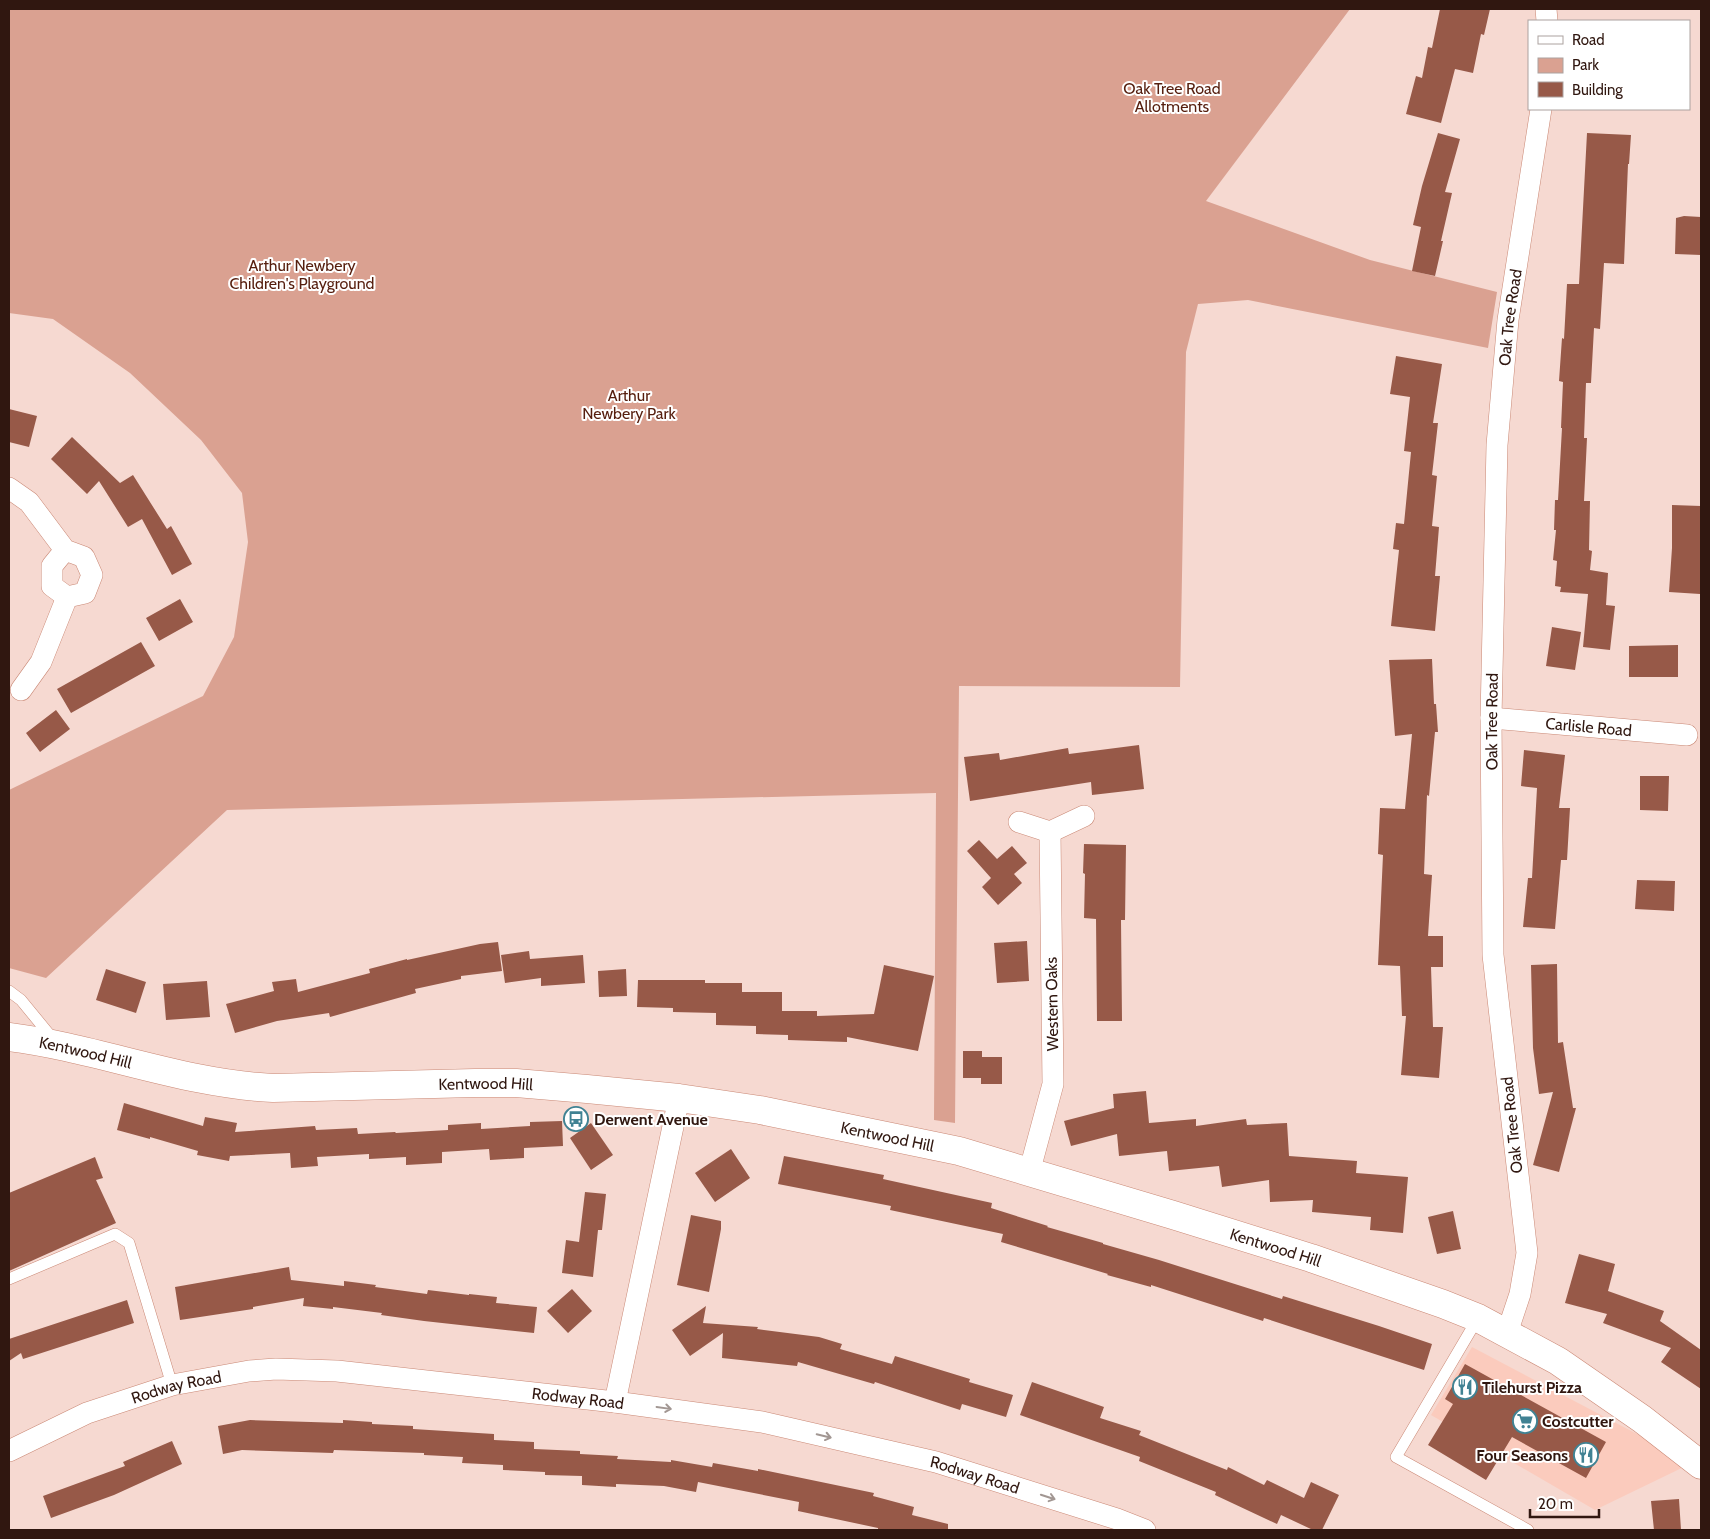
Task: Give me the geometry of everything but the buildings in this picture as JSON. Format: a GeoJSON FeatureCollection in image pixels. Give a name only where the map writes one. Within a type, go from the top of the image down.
{"type":"FeatureCollection","features":[{"type":"Feature","properties":{"kind":"street","name":"Oak Tree Road"},"geometry":{"type":"LineString","coordinates":[[1508,1333],[1520,1294],[1527,1253],[1493,955],[1491,718],[1497,445],[1508,320],[1541,110]]}},
{"type":"Feature","properties":{"kind":"street"},"geometry":{"type":"LineString","coordinates":[[9,488],[29,502],[65,550],[84,556],[92,575],[85,594],[67,598]]}},
{"type":"Feature","properties":{"kind":"street"},"geometry":{"type":"LineString","coordinates":[[65,550],[52,566],[52,586],[67,598]]}},
{"type":"Feature","properties":{"kind":"street"},"geometry":{"type":"LineString","coordinates":[[21,690],[41,662],[67,598]]}},
{"type":"Feature","properties":{"kind":"street","name":"Carlisle Road"},"geometry":{"type":"LineString","coordinates":[[1491,718],[1687,735]]}},
{"type":"Feature","properties":{"kind":"street"},"geometry":{"type":"LineString","coordinates":[[1019,822],[1050,832],[1084,816]]}},
{"type":"Feature","properties":{"kind":"street","name":"Western Oaks"},"geometry":{"type":"LineString","coordinates":[[1029,1173],[1053,1084],[1050,832]]}},
{"type":"Feature","properties":{"kind":"street","name":"Kentwood Hill"},"geometry":{"type":"LineString","coordinates":[[9,1037],[38,1041],[183,1075],[250,1087],[516,1083],[680,1098],[760,1110],[816,1120],[959,1151],[1311,1258],[1478,1318],[1558,1361],[1642,1419],[1701,1465]]}},
{"type":"Feature","properties":{"kind":"street"},"geometry":{"type":"LineString","coordinates":[[615,1402],[680,1098]]}},
{"type":"Feature","properties":{"kind":"street","name":"Rodway Road"},"geometry":{"type":"LineString","coordinates":[[9,1451],[87,1413],[172,1385],[276,1368],[337,1371],[615,1402],[762,1422],[936,1462],[1117,1519],[1145,1530]]}},
{"type":"Feature","properties":{"kind":"lane"},"geometry":{"type":"LineString","coordinates":[[9,991],[21,1000],[59,1047]]}},
{"type":"Feature","properties":{"kind":"lane"},"geometry":{"type":"LineString","coordinates":[[9,1278],[115,1234],[129,1243],[172,1385]]}},
{"type":"Feature","properties":{"kind":"lane"},"geometry":{"type":"LineString","coordinates":[[1478,1318],[1396,1457],[1528,1530]]}},
{"type":"Feature","properties":{"kind":"shaded area"},"geometry":{"type":"Polygon","coordinates":[[[1472,1347],[1692,1463],[1595,1510],[1431,1415],[1472,1347]]]}},
{"type":"Feature","properties":{"kind":"green space","name":"Arthur Newbery Park"},"geometry":{"type":"Polygon","coordinates":[[[9,9],[1350,9],[1206,201],[1370,260],[1497,292],[1488,348],[1248,300],[1198,304],[1186,352],[1180,687],[959,686],[955,1123],[934,1120],[936,793],[227,810],[46,978],[9,968],[9,790],[203,696],[234,637],[248,542],[242,493],[201,440],[130,373],[53,319],[9,313],[9,9]]]}},
{"type":"Feature","properties":{"kind":"place","name":"Derwent Avenue"},"geometry":{"type":"Point","coordinates":[576,1119]}},
{"type":"Feature","properties":{"kind":"place","name":"Tilehurst Pizza"},"geometry":{"type":"Point","coordinates":[1465,1387]}},
{"type":"Feature","properties":{"kind":"place","name":"Costcutter"},"geometry":{"type":"Point","coordinates":[1525,1421]}},
{"type":"Feature","properties":{"kind":"place","name":"Four Seasons"},"geometry":{"type":"Point","coordinates":[1586,1455]}},
{"type":"Feature","properties":{"kind":"park label","name":"Oak Tree Road Allotments"},"geometry":{"type":"Point","coordinates":[1172,97]}},
{"type":"Feature","properties":{"kind":"park label","name":"Arthur Newbery Children's Playground"},"geometry":{"type":"Point","coordinates":[302,274]}}]}
